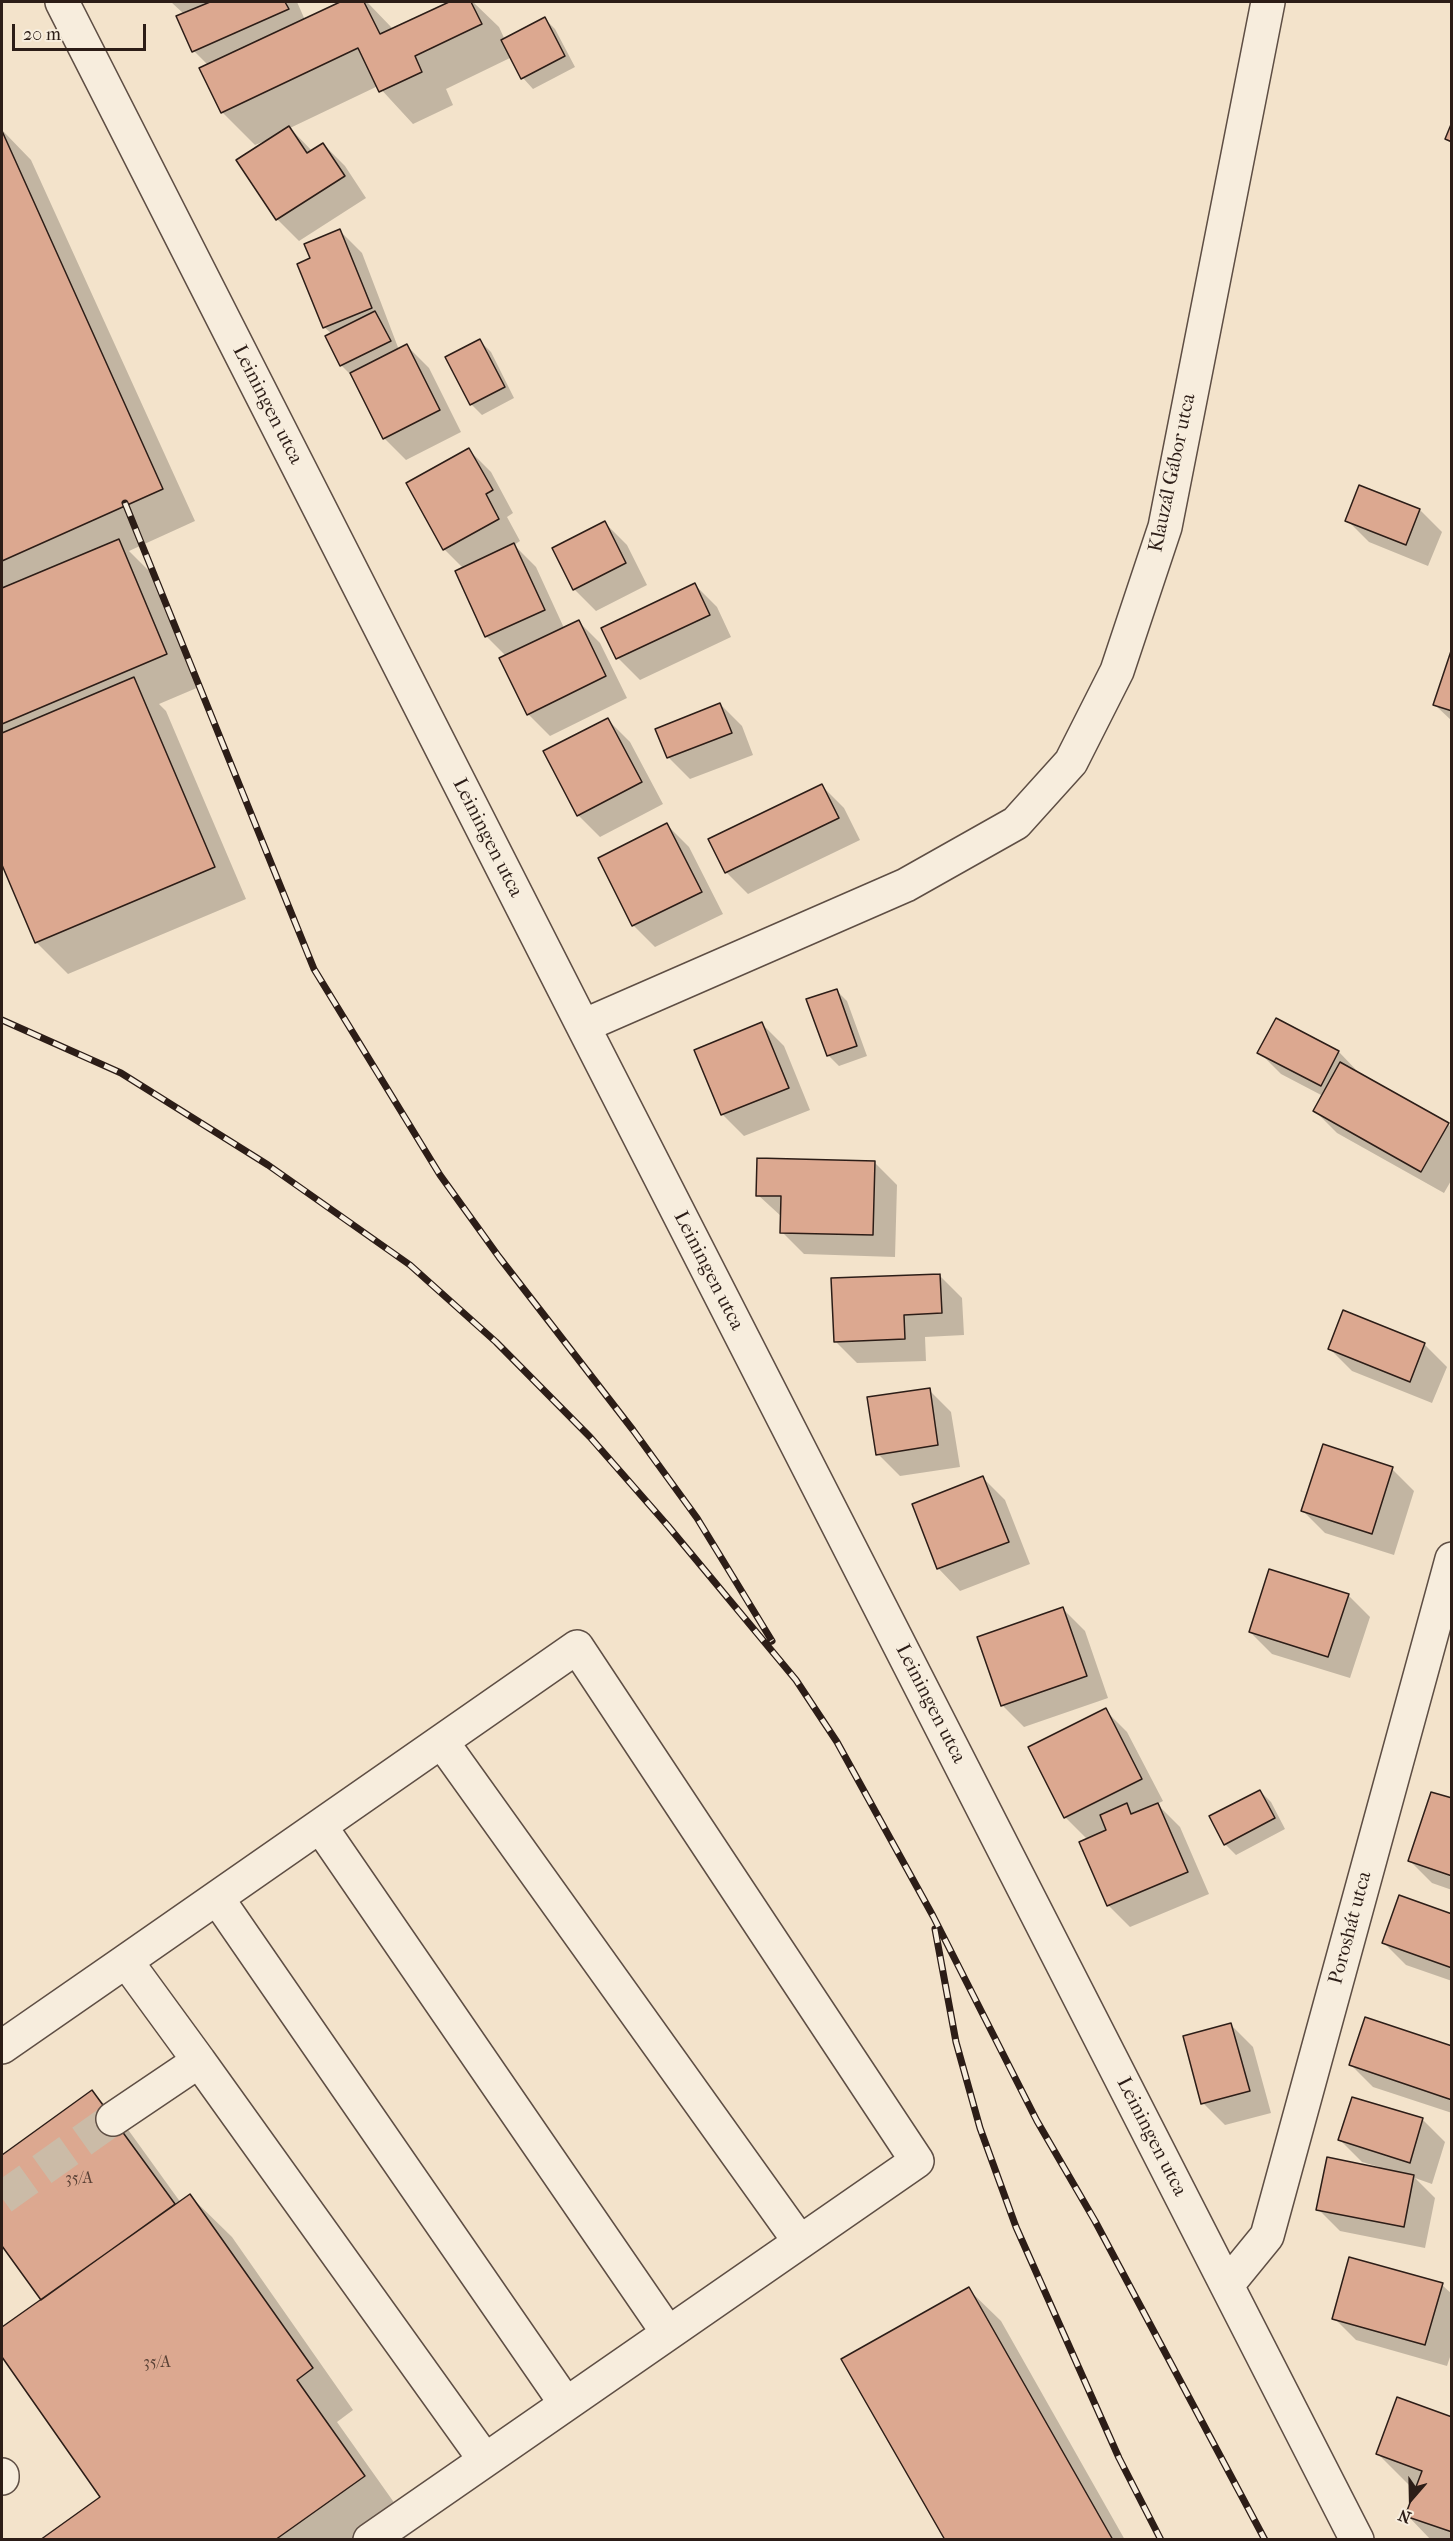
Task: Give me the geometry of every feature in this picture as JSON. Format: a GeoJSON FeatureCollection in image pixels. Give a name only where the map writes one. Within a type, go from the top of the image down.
{"type":"FeatureCollection","features":[{"type":"Feature","properties":{"kind":"street","name":"Leiningen utca"},"geometry":{"type":"LineString","coordinates":[[63,2],[583,1026],[1357,2540]]}},
{"type":"Feature","properties":{"kind":"street","name":"Klauzál Gábor utca"},"geometry":{"type":"LineString","coordinates":[[583,1026],[906,885],[1016,823],[1071,762],[1117,671],[1165,527],[1268,2]]}},
{"type":"Feature","properties":{"kind":"street","name":"Poroshát utca"},"geometry":{"type":"LineString","coordinates":[[1227,2285],[1267,2236],[1452,1559]]}},
{"type":"Feature","properties":{"kind":"street"},"geometry":{"type":"LineString","coordinates":[[2,2047],[578,1647],[917,2161],[370,2540]]}},
{"type":"Feature","properties":{"kind":"street"},"geometry":{"type":"LineString","coordinates":[[442,1742],[800,2242]]}},
{"type":"Feature","properties":{"kind":"street"},"geometry":{"type":"LineString","coordinates":[[320,1826],[668,2333]]}},
{"type":"Feature","properties":{"kind":"street"},"geometry":{"type":"LineString","coordinates":[[217,1898],[566,2404]]}},
{"type":"Feature","properties":{"kind":"street"},"geometry":{"type":"LineString","coordinates":[[126,1961],[485,2460]]}},
{"type":"Feature","properties":{"kind":"street"},"geometry":{"type":"LineString","coordinates":[[113,2119],[199,2061]]}},
{"type":"Feature","properties":{"kind":"building"},"geometry":{"type":"Polygon","coordinates":[[[210,2],[285,2],[289,9],[192,52],[176,16],[210,2]]]}},
{"type":"Feature","properties":{"kind":"building"},"geometry":{"type":"Polygon","coordinates":[[[340,2],[364,2],[380,34],[449,2],[471,2],[482,24],[415,56],[422,72],[379,92],[358,48],[221,113],[199,68],[340,2]]]}},
{"type":"Feature","properties":{"kind":"building"},"geometry":{"type":"Polygon","coordinates":[[[545,17],[565,56],[521,79],[501,40],[545,17]]]}},
{"type":"Feature","properties":{"kind":"building"},"geometry":{"type":"Polygon","coordinates":[[[1452,122],[1452,142],[1445,139],[1452,122]]]}},
{"type":"Feature","properties":{"kind":"building"},"geometry":{"type":"Polygon","coordinates":[[[289,126],[307,153],[323,143],[345,176],[276,220],[236,160],[289,126]]]}},
{"type":"Feature","properties":{"kind":"building"},"geometry":{"type":"Polygon","coordinates":[[[2,131],[163,489],[2,561],[2,131]]]}},
{"type":"Feature","properties":{"kind":"building"},"geometry":{"type":"Polygon","coordinates":[[[340,229],[372,308],[323,328],[297,264],[310,258],[304,244],[340,229]]]}},
{"type":"Feature","properties":{"kind":"building"},"geometry":{"type":"Polygon","coordinates":[[[375,311],[391,341],[340,366],[325,336],[375,311]]]}},
{"type":"Feature","properties":{"kind":"building"},"geometry":{"type":"Polygon","coordinates":[[[480,339],[505,387],[470,405],[445,357],[480,339]]]}},
{"type":"Feature","properties":{"kind":"building"},"geometry":{"type":"Polygon","coordinates":[[[407,344],[440,410],[383,439],[350,373],[407,344]]]}},
{"type":"Feature","properties":{"kind":"building"},"geometry":{"type":"Polygon","coordinates":[[[469,448],[493,490],[486,494],[499,519],[443,550],[406,483],[469,448]]]}},
{"type":"Feature","properties":{"kind":"building"},"geometry":{"type":"Polygon","coordinates":[[[1359,485],[1420,509],[1406,545],[1345,521],[1359,485]]]}},
{"type":"Feature","properties":{"kind":"building"},"geometry":{"type":"Polygon","coordinates":[[[605,521],[626,563],[573,590],[552,548],[605,521]]]}},
{"type":"Feature","properties":{"kind":"building"},"geometry":{"type":"Polygon","coordinates":[[[119,539],[167,654],[2,724],[2,588],[119,539]]]}},
{"type":"Feature","properties":{"kind":"building"},"geometry":{"type":"Polygon","coordinates":[[[514,543],[545,610],[485,637],[455,571],[514,543]]]}},
{"type":"Feature","properties":{"kind":"building"},"geometry":{"type":"Polygon","coordinates":[[[695,583],[710,615],[616,659],[601,628],[695,583]]]}},
{"type":"Feature","properties":{"kind":"building"},"geometry":{"type":"Polygon","coordinates":[[[579,620],[606,676],[527,715],[499,658],[579,620]]]}},
{"type":"Feature","properties":{"kind":"building"},"geometry":{"type":"Polygon","coordinates":[[[1452,648],[1452,711],[1433,705],[1452,648]]]}},
{"type":"Feature","properties":{"kind":"building"},"geometry":{"type":"Polygon","coordinates":[[[134,677],[215,867],[35,943],[2,865],[2,733],[134,677]]]}},
{"type":"Feature","properties":{"kind":"building"},"geometry":{"type":"Polygon","coordinates":[[[720,703],[732,733],[667,758],[655,729],[720,703]]]}},
{"type":"Feature","properties":{"kind":"building"},"geometry":{"type":"Polygon","coordinates":[[[608,718],[642,782],[577,816],[543,751],[608,718]]]}},
{"type":"Feature","properties":{"kind":"building"},"geometry":{"type":"Polygon","coordinates":[[[822,784],[839,818],[725,873],[708,839],[822,784]]]}},
{"type":"Feature","properties":{"kind":"building"},"geometry":{"type":"Polygon","coordinates":[[[667,823],[702,892],[632,926],[598,858],[667,823]]]}},
{"type":"Feature","properties":{"kind":"building"},"geometry":{"type":"Polygon","coordinates":[[[837,989],[857,1046],[827,1056],[806,999],[837,989]]]}},
{"type":"Feature","properties":{"kind":"building"},"geometry":{"type":"Polygon","coordinates":[[[1276,1018],[1339,1051],[1321,1086],[1257,1053],[1276,1018]]]}},
{"type":"Feature","properties":{"kind":"building"},"geometry":{"type":"Polygon","coordinates":[[[762,1022],[789,1088],[721,1115],[694,1050],[762,1022]]]}},
{"type":"Feature","properties":{"kind":"building"},"geometry":{"type":"Polygon","coordinates":[[[1340,1062],[1449,1123],[1421,1172],[1313,1111],[1340,1062]]]}},
{"type":"Feature","properties":{"kind":"building"},"geometry":{"type":"Polygon","coordinates":[[[757,1158],[875,1161],[873,1235],[780,1233],[781,1196],[756,1196],[757,1158]]]}},
{"type":"Feature","properties":{"kind":"building"},"geometry":{"type":"Polygon","coordinates":[[[940,1274],[942,1313],[904,1315],[905,1339],[834,1342],[831,1278],[940,1274]]]}},
{"type":"Feature","properties":{"kind":"building"},"geometry":{"type":"Polygon","coordinates":[[[1343,1310],[1425,1343],[1410,1382],[1328,1349],[1343,1310]]]}},
{"type":"Feature","properties":{"kind":"building"},"geometry":{"type":"Polygon","coordinates":[[[930,1388],[938,1445],[876,1455],[867,1397],[930,1388]]]}},
{"type":"Feature","properties":{"kind":"building"},"geometry":{"type":"Polygon","coordinates":[[[1323,1444],[1393,1467],[1372,1534],[1301,1511],[1323,1444]]]}},
{"type":"Feature","properties":{"kind":"building"},"geometry":{"type":"Polygon","coordinates":[[[983,1476],[1009,1542],[937,1569],[912,1504],[983,1476]]]}},
{"type":"Feature","properties":{"kind":"building"},"geometry":{"type":"Polygon","coordinates":[[[1269,1569],[1349,1594],[1328,1657],[1249,1632],[1269,1569]]]}},
{"type":"Feature","properties":{"kind":"building"},"geometry":{"type":"Polygon","coordinates":[[[1063,1607],[1087,1676],[1001,1706],[977,1637],[1063,1607]]]}},
{"type":"Feature","properties":{"kind":"building"},"geometry":{"type":"Polygon","coordinates":[[[1106,1708],[1142,1779],[1064,1818],[1028,1747],[1106,1708]]]}},
{"type":"Feature","properties":{"kind":"building"},"geometry":{"type":"Polygon","coordinates":[[[1260,1790],[1275,1818],[1224,1845],[1209,1816],[1260,1790]]]}},
{"type":"Feature","properties":{"kind":"building"},"geometry":{"type":"Polygon","coordinates":[[[1431,1792],[1452,1798],[1452,1876],[1408,1861],[1431,1792]]]}},
{"type":"Feature","properties":{"kind":"building"},"geometry":{"type":"Polygon","coordinates":[[[1127,1803],[1131,1814],[1158,1803],[1188,1872],[1107,1906],[1079,1842],[1106,1830],[1100,1815],[1127,1803]]]}},
{"type":"Feature","properties":{"kind":"building"},"geometry":{"type":"Polygon","coordinates":[[[1399,1895],[1452,1914],[1452,1968],[1382,1943],[1399,1895]]]}},
{"type":"Feature","properties":{"kind":"building"},"geometry":{"type":"Polygon","coordinates":[[[1365,2017],[1452,2046],[1452,2100],[1349,2065],[1365,2017]]]}},
{"type":"Feature","properties":{"kind":"building"},"geometry":{"type":"Polygon","coordinates":[[[1231,2023],[1250,2091],[1201,2104],[1183,2036],[1231,2023]]]}},
{"type":"Feature","properties":{"kind":"building"},"geometry":{"type":"Polygon","coordinates":[[[92,2090],[175,2204],[41,2300],[2,2246],[2,2155],[92,2090]]]}},
{"type":"Feature","properties":{"kind":"building"},"geometry":{"type":"Polygon","coordinates":[[[1352,2097],[1423,2118],[1410,2163],[1338,2140],[1352,2097]]]}},
{"type":"Feature","properties":{"kind":"building"},"geometry":{"type":"Polygon","coordinates":[[[1327,2157],[1414,2175],[1404,2227],[1316,2210],[1327,2157]]]}},
{"type":"Feature","properties":{"kind":"building"},"geometry":{"type":"Polygon","coordinates":[[[190,2194],[313,2368],[297,2380],[365,2476],[275,2540],[40,2540],[100,2497],[2,2357],[2,2327],[190,2194]]]}},
{"type":"Feature","properties":{"kind":"building"},"geometry":{"type":"Polygon","coordinates":[[[1349,2257],[1443,2283],[1425,2345],[1332,2319],[1349,2257]]]}},
{"type":"Feature","properties":{"kind":"building"},"geometry":{"type":"Polygon","coordinates":[[[969,2287],[1113,2540],[945,2540],[841,2359],[969,2287]]]}},
{"type":"Feature","properties":{"kind":"building"},"geometry":{"type":"Polygon","coordinates":[[[1397,2397],[1452,2417],[1452,2532],[1405,2516],[1422,2471],[1376,2454],[1397,2397]]]}},
{"type":"Feature","properties":{"kind":"tunnel"},"geometry":{"type":"LineString","coordinates":[[2,2198],[113,2119]]}},
{"type":"Feature","properties":{"kind":"railway"},"geometry":{"type":"LineString","coordinates":[[125,503],[314,969],[440,1175],[499,1257],[633,1430],[697,1518],[772,1641]]}},
{"type":"Feature","properties":{"kind":"railway"},"geometry":{"type":"LineString","coordinates":[[2,1020],[121,1073],[268,1165],[410,1265],[496,1342],[590,1437],[668,1526],[796,1680],[837,1742],[933,1916],[1037,2121],[1095,2221],[1265,2540]]}},
{"type":"Feature","properties":{"kind":"railway"},"geometry":{"type":"LineString","coordinates":[[935,1929],[956,2042],[980,2128],[1016,2227],[1119,2458],[1161,2540]]}}]}
